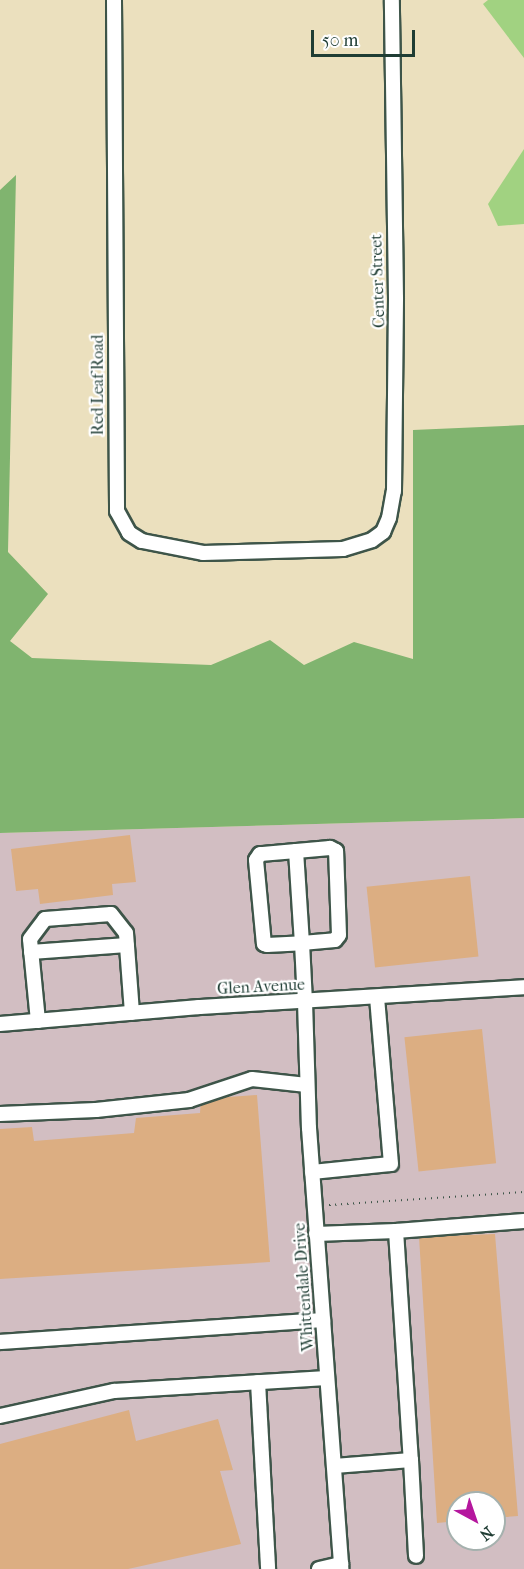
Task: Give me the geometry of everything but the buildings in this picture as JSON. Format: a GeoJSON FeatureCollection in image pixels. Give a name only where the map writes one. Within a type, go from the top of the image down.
{"type":"FeatureCollection","features":[{"type":"Feature","properties":{"kind":"street","name":"Red Leaf Road"},"geometry":{"type":"LineString","coordinates":[[114,0],[114,478],[121,523],[142,541],[203,553],[343,549],[358,545]]}},
{"type":"Feature","properties":{"kind":"street","name":"Center Street"},"geometry":{"type":"LineString","coordinates":[[358,545],[383,532],[394,491],[396,298],[392,0]]}},
{"type":"Feature","properties":{"kind":"street"},"geometry":{"type":"LineString","coordinates":[[330,848],[336,851],[339,935],[335,940],[264,944],[259,906],[257,856],[296,851],[330,848]]}},
{"type":"Feature","properties":{"kind":"street","name":"Whittendale Drive"},"geometry":{"type":"LineString","coordinates":[[296,851],[314,1206],[341,1566]]}},
{"type":"Feature","properties":{"kind":"street"},"geometry":{"type":"LineString","coordinates":[[38,1021],[30,939],[45,919],[56,918],[111,914],[126,933],[132,1013]]}},
{"type":"Feature","properties":{"kind":"street"},"geometry":{"type":"LineString","coordinates":[[32,952],[127,945]]}},
{"type":"Feature","properties":{"kind":"street","name":"Glen Avenue"},"geometry":{"type":"LineString","coordinates":[[0,1024],[524,987]]}},
{"type":"Feature","properties":{"kind":"street"},"geometry":{"type":"LineString","coordinates":[[312,1173],[391,1164],[377,998]]}},
{"type":"Feature","properties":{"kind":"street"},"geometry":{"type":"LineString","coordinates":[[0,1114],[96,1110],[189,1100],[252,1079],[307,1085]]}},
{"type":"Feature","properties":{"kind":"street"},"geometry":{"type":"LineString","coordinates":[[316,1234],[396,1231],[524,1221]]}},
{"type":"Feature","properties":{"kind":"street"},"geometry":{"type":"LineString","coordinates":[[396,1231],[416,1556]]}},
{"type":"Feature","properties":{"kind":"street"},"geometry":{"type":"LineString","coordinates":[[0,1342],[323,1320]]}},
{"type":"Feature","properties":{"kind":"street"},"geometry":{"type":"LineString","coordinates":[[0,1416],[114,1391],[327,1378]]}},
{"type":"Feature","properties":{"kind":"street"},"geometry":{"type":"LineString","coordinates":[[258,1382],[268,1569]]}},
{"type":"Feature","properties":{"kind":"street"},"geometry":{"type":"LineString","coordinates":[[334,1466],[411,1460]]}},
{"type":"Feature","properties":{"kind":"street"},"geometry":{"type":"LineString","coordinates":[[319,1569],[341,1566]]}},
{"type":"Feature","properties":{"kind":"path"},"geometry":{"type":"LineString","coordinates":[[314,1206],[524,1192]]}},
{"type":"Feature","properties":{"kind":"shaded area"},"geometry":{"type":"Polygon","coordinates":[[[524,818],[524,1569],[0,1569],[0,833],[524,818]]]}},
{"type":"Feature","properties":{"kind":"green space"},"geometry":{"type":"Polygon","coordinates":[[[488,0],[524,0],[524,58],[483,4],[488,0]]]}},
{"type":"Feature","properties":{"kind":"green space"},"geometry":{"type":"Polygon","coordinates":[[[524,149],[524,224],[498,226],[488,204],[524,149]]]}},
{"type":"Feature","properties":{"kind":"green space"},"geometry":{"type":"Polygon","coordinates":[[[16,175],[8,552],[48,594],[10,641],[32,658],[211,665],[270,640],[304,665],[354,642],[413,659],[413,430],[524,425],[524,818],[0,833],[0,190],[16,175]]]}}]}
